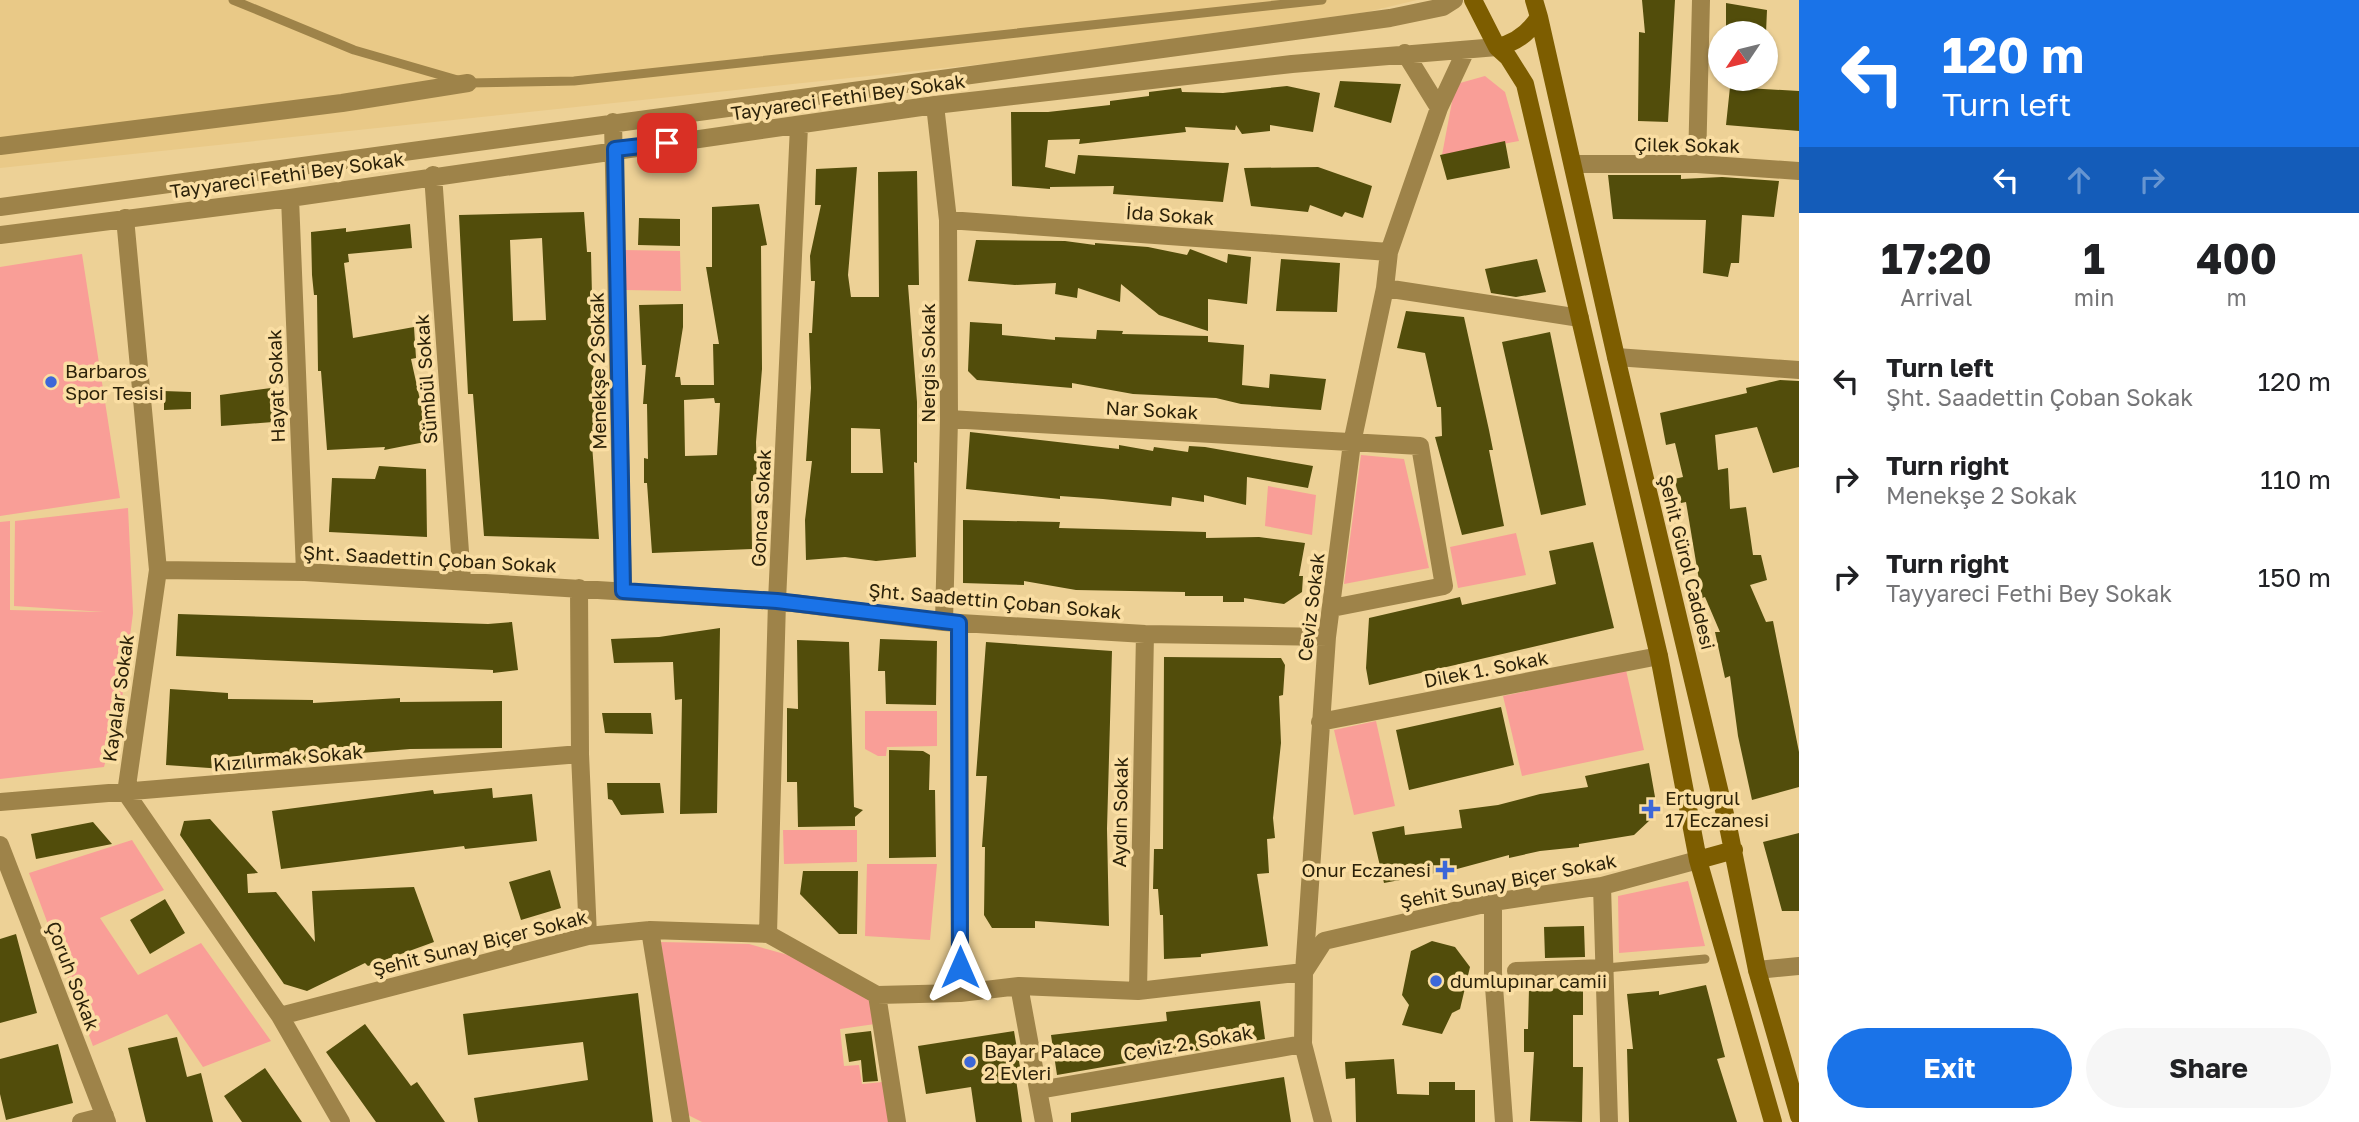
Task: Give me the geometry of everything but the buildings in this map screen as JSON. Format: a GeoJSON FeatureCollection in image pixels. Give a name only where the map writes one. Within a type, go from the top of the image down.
{"type":"FeatureCollection","features":[{"type":"Feature","properties":{"kind":"main road"},"geometry":{"type":"LineString","coordinates":[[1473,0],[1497,47],[1508,57],[1525,84],[1659,656],[1698,860],[1773,1122]]}},
{"type":"Feature","properties":{"kind":"main road"},"geometry":{"type":"LineString","coordinates":[[1497,47],[1508,44],[1532,29],[1536,8]]}},
{"type":"Feature","properties":{"kind":"main road","name":"Şehit Gürol Caddesi"},"geometry":{"type":"LineString","coordinates":[[1536,8],[1574,164],[1616,358],[1734,850],[1756,970],[1799,1116]]}},
{"type":"Feature","properties":{"kind":"main road"},"geometry":{"type":"LineString","coordinates":[[1698,860],[1734,850]]}},
{"type":"Feature","properties":{"kind":"street","name":"Tayyareci Fethi Bey Sokak"},"geometry":{"type":"LineString","coordinates":[[0,207],[614,122],[1003,73],[1362,22],[1443,7],[1454,0]]}},
{"type":"Feature","properties":{"kind":"street"},"geometry":{"type":"LineString","coordinates":[[1697,164],[1701,0]]}},
{"type":"Feature","properties":{"kind":"street","name":"Tayyareci Fethi Bey Sokak"},"geometry":{"type":"LineString","coordinates":[[0,235],[290,198],[433,175],[935,105],[1405,53],[1497,47]]}},
{"type":"Feature","properties":{"kind":"street","name":"Ceviz Sokak"},"geometry":{"type":"LineString","coordinates":[[1323,1122],[1303,1044],[1304,972],[1327,636],[1352,443],[1385,288],[1389,252],[1439,108],[1465,50]]}},
{"type":"Feature","properties":{"kind":"street"},"geometry":{"type":"LineString","coordinates":[[1405,53],[1439,108]]}},
{"type":"Feature","properties":{"kind":"street"},"geometry":{"type":"LineString","coordinates":[[0,146],[342,103],[468,83]]}},
{"type":"Feature","properties":{"kind":"street","name":"Nergis Sokak"},"geometry":{"type":"LineString","coordinates":[[935,105],[948,220],[951,622],[960,993]]}},
{"type":"Feature","properties":{"kind":"street","name":"Menekşe 2 Sokak"},"geometry":{"type":"LineString","coordinates":[[614,122],[623,591]]}},
{"type":"Feature","properties":{"kind":"street","name":"Gonca Sokak"},"geometry":{"type":"LineString","coordinates":[[768,934],[777,601],[799,126]]}},
{"type":"Feature","properties":{"kind":"street","name":"Çilek Sokak"},"geometry":{"type":"LineString","coordinates":[[1574,164],[1697,164],[1799,171]]}},
{"type":"Feature","properties":{"kind":"street","name":"Sümbül Sokak"},"geometry":{"type":"LineString","coordinates":[[433,175],[462,580]]}},
{"type":"Feature","properties":{"kind":"street","name":"Hayat Sokak"},"geometry":{"type":"LineString","coordinates":[[290,198],[305,572]]}},
{"type":"Feature","properties":{"kind":"street","name":"Kayalar Sokak"},"geometry":{"type":"LineString","coordinates":[[125,218],[158,570],[126,793]]}},
{"type":"Feature","properties":{"kind":"street","name":"İda Sokak"},"geometry":{"type":"LineString","coordinates":[[948,220],[1389,252]]}},
{"type":"Feature","properties":{"kind":"street"},"geometry":{"type":"LineString","coordinates":[[1385,288],[1580,318]]}},
{"type":"Feature","properties":{"kind":"street"},"geometry":{"type":"LineString","coordinates":[[1616,358],[1799,370]]}},
{"type":"Feature","properties":{"kind":"street","name":"Nar Sokak"},"geometry":{"type":"LineString","coordinates":[[949,419],[1420,446],[1444,586],[1332,608]]}},
{"type":"Feature","properties":{"kind":"street","name":"Şht. Saadettin Çoban Sokak"},"geometry":{"type":"LineString","coordinates":[[158,570],[305,572],[462,580],[777,601],[951,622],[1145,634],[1327,636]]}},
{"type":"Feature","properties":{"kind":"street"},"geometry":{"type":"LineString","coordinates":[[579,588],[579,754],[588,936]]}},
{"type":"Feature","properties":{"kind":"street","name":"Aydın Sokak"},"geometry":{"type":"LineString","coordinates":[[1138,991],[1145,634]]}},
{"type":"Feature","properties":{"kind":"street","name":"Dilek 1. Sokak"},"geometry":{"type":"LineString","coordinates":[[1320,722],[1659,656]]}},
{"type":"Feature","properties":{"kind":"street","name":"Kızılırmak Sokak"},"geometry":{"type":"LineString","coordinates":[[0,802],[579,754]]}},
{"type":"Feature","properties":{"kind":"street"},"geometry":{"type":"LineString","coordinates":[[126,793],[280,1016],[341,1122]]}},
{"type":"Feature","properties":{"kind":"street","name":"Çoruh Sokak"},"geometry":{"type":"LineString","coordinates":[[0,845],[106,1119]]}},
{"type":"Feature","properties":{"kind":"street","name":"Şehit Sunay Biçer Sokak"},"geometry":{"type":"LineString","coordinates":[[1304,972],[1324,941],[1493,902],[1602,886],[1698,860]]}},
{"type":"Feature","properties":{"kind":"street"},"geometry":{"type":"LineString","coordinates":[[1602,886],[1609,1122]]}},
{"type":"Feature","properties":{"kind":"street"},"geometry":{"type":"LineString","coordinates":[[1493,902],[1493,973],[1504,1122]]}},
{"type":"Feature","properties":{"kind":"street"},"geometry":{"type":"LineString","coordinates":[[650,930],[681,1122]]}},
{"type":"Feature","properties":{"kind":"street","name":"Şehit Sunay Biçer Sokak"},"geometry":{"type":"LineString","coordinates":[[280,1016],[588,936],[650,930],[768,934],[877,995]]}},
{"type":"Feature","properties":{"kind":"street"},"geometry":{"type":"LineString","coordinates":[[1756,970],[1799,966]]}},
{"type":"Feature","properties":{"kind":"street"},"geometry":{"type":"LineString","coordinates":[[1516,971],[1606,968]]}},
{"type":"Feature","properties":{"kind":"street"},"geometry":{"type":"LineString","coordinates":[[897,1122],[877,995],[960,993],[1019,986],[1138,991],[1304,972]]}},
{"type":"Feature","properties":{"kind":"street"},"geometry":{"type":"LineString","coordinates":[[1019,986],[1044,1122]]}},
{"type":"Feature","properties":{"kind":"street","name":"Ceviz 2. Sokak"},"geometry":{"type":"LineString","coordinates":[[1039,1090],[1303,1044]]}},
{"type":"Feature","properties":{"kind":"street"},"geometry":{"type":"LineString","coordinates":[[81,1122],[106,1119]]}},
{"type":"Feature","properties":{"kind":"lane"},"geometry":{"type":"LineString","coordinates":[[233,0],[354,50],[468,83],[574,81],[1322,0]]}},
{"type":"Feature","properties":{"kind":"lane"},"geometry":{"type":"LineString","coordinates":[[1606,968],[1705,960]]}},
{"type":"Feature","properties":{"kind":"shaded area"},"geometry":{"type":"Polygon","coordinates":[[[0,0],[1417,0],[1367,12],[1001,62],[0,168],[0,0]]]}},
{"type":"Feature","properties":{"kind":"shaded area"},"geometry":{"type":"Polygon","coordinates":[[[1485,76],[1505,92],[1519,141],[1442,155],[1454,91],[1460,83],[1485,76]]]}},
{"type":"Feature","properties":{"kind":"shaded area"},"geometry":{"type":"Polygon","coordinates":[[[624,250],[680,251],[681,291],[625,290],[624,250]]]}},
{"type":"Feature","properties":{"kind":"shaded area","name":"Barbaros Spor Tesisi"},"geometry":{"type":"Polygon","coordinates":[[[82,254],[120,498],[0,516],[0,267],[82,254]]]}},
{"type":"Feature","properties":{"kind":"shaded area"},"geometry":{"type":"Polygon","coordinates":[[[1361,455],[1404,459],[1429,568],[1344,584],[1361,455]]]}},
{"type":"Feature","properties":{"kind":"shaded area"},"geometry":{"type":"Polygon","coordinates":[[[1268,486],[1316,495],[1312,535],[1265,526],[1268,486]]]}},
{"type":"Feature","properties":{"kind":"shaded area"},"geometry":{"type":"Polygon","coordinates":[[[128,508],[133,613],[122,699],[104,767],[0,779],[0,522],[10,521],[10,610],[104,612],[14,606],[15,521],[128,508]]]}},
{"type":"Feature","properties":{"kind":"shaded area"},"geometry":{"type":"Polygon","coordinates":[[[1516,533],[1526,575],[1458,588],[1450,547],[1516,533]]]}},
{"type":"Feature","properties":{"kind":"shaded area"},"geometry":{"type":"Polygon","coordinates":[[[1626,670],[1644,750],[1522,776],[1503,696],[1626,670]]]}},
{"type":"Feature","properties":{"kind":"shaded area"},"geometry":{"type":"Polygon","coordinates":[[[865,711],[937,711],[937,746],[887,747],[886,756],[878,756],[865,749],[865,711]]]}},
{"type":"Feature","properties":{"kind":"shaded area"},"geometry":{"type":"Polygon","coordinates":[[[1376,721],[1395,806],[1354,815],[1334,730],[1376,721]]]}},
{"type":"Feature","properties":{"kind":"shaded area"},"geometry":{"type":"Polygon","coordinates":[[[783,830],[857,830],[857,862],[784,864],[783,830]]]}},
{"type":"Feature","properties":{"kind":"shaded area"},"geometry":{"type":"Polygon","coordinates":[[[132,840],[164,890],[100,918],[138,975],[201,943],[271,1041],[203,1067],[167,1014],[93,1046],[29,873],[132,840]]]}},
{"type":"Feature","properties":{"kind":"shaded area"},"geometry":{"type":"Polygon","coordinates":[[[867,864],[937,864],[930,940],[865,936],[867,864]]]}},
{"type":"Feature","properties":{"kind":"shaded area"},"geometry":{"type":"Polygon","coordinates":[[[1688,881],[1705,946],[1619,953],[1618,896],[1688,881]]]}},
{"type":"Feature","properties":{"kind":"shaded area"},"geometry":{"type":"Polygon","coordinates":[[[661,942],[749,944],[799,958],[872,1002],[875,1024],[840,1029],[844,1066],[859,1065],[862,1084],[883,1082],[890,1122],[702,1122],[684,1113],[661,942]]]}},
{"type":"Feature","properties":{"kind":"place","name":"Barbaros Spor Tesisi"},"geometry":{"type":"Point","coordinates":[51,382]}},
{"type":"Feature","properties":{"kind":"place","name":"Ertuğrul 17 Eczanesi"},"geometry":{"type":"Point","coordinates":[1651,809]}},
{"type":"Feature","properties":{"kind":"place","name":"Onur Eczanesi"},"geometry":{"type":"Point","coordinates":[1445,870]}},
{"type":"Feature","properties":{"kind":"place","name":"dumlupınar camii"},"geometry":{"type":"Point","coordinates":[1436,981]}},
{"type":"Feature","properties":{"kind":"place","name":"Bayar Palace 2 Evleri"},"geometry":{"type":"Point","coordinates":[970,1062]}},
{"type":"Feature","properties":{"kind":"route"},"geometry":{"type":"LineString","coordinates":[[667,143],[615,149],[623,591],[777,601],[959,623],[960,967]]}}]}
